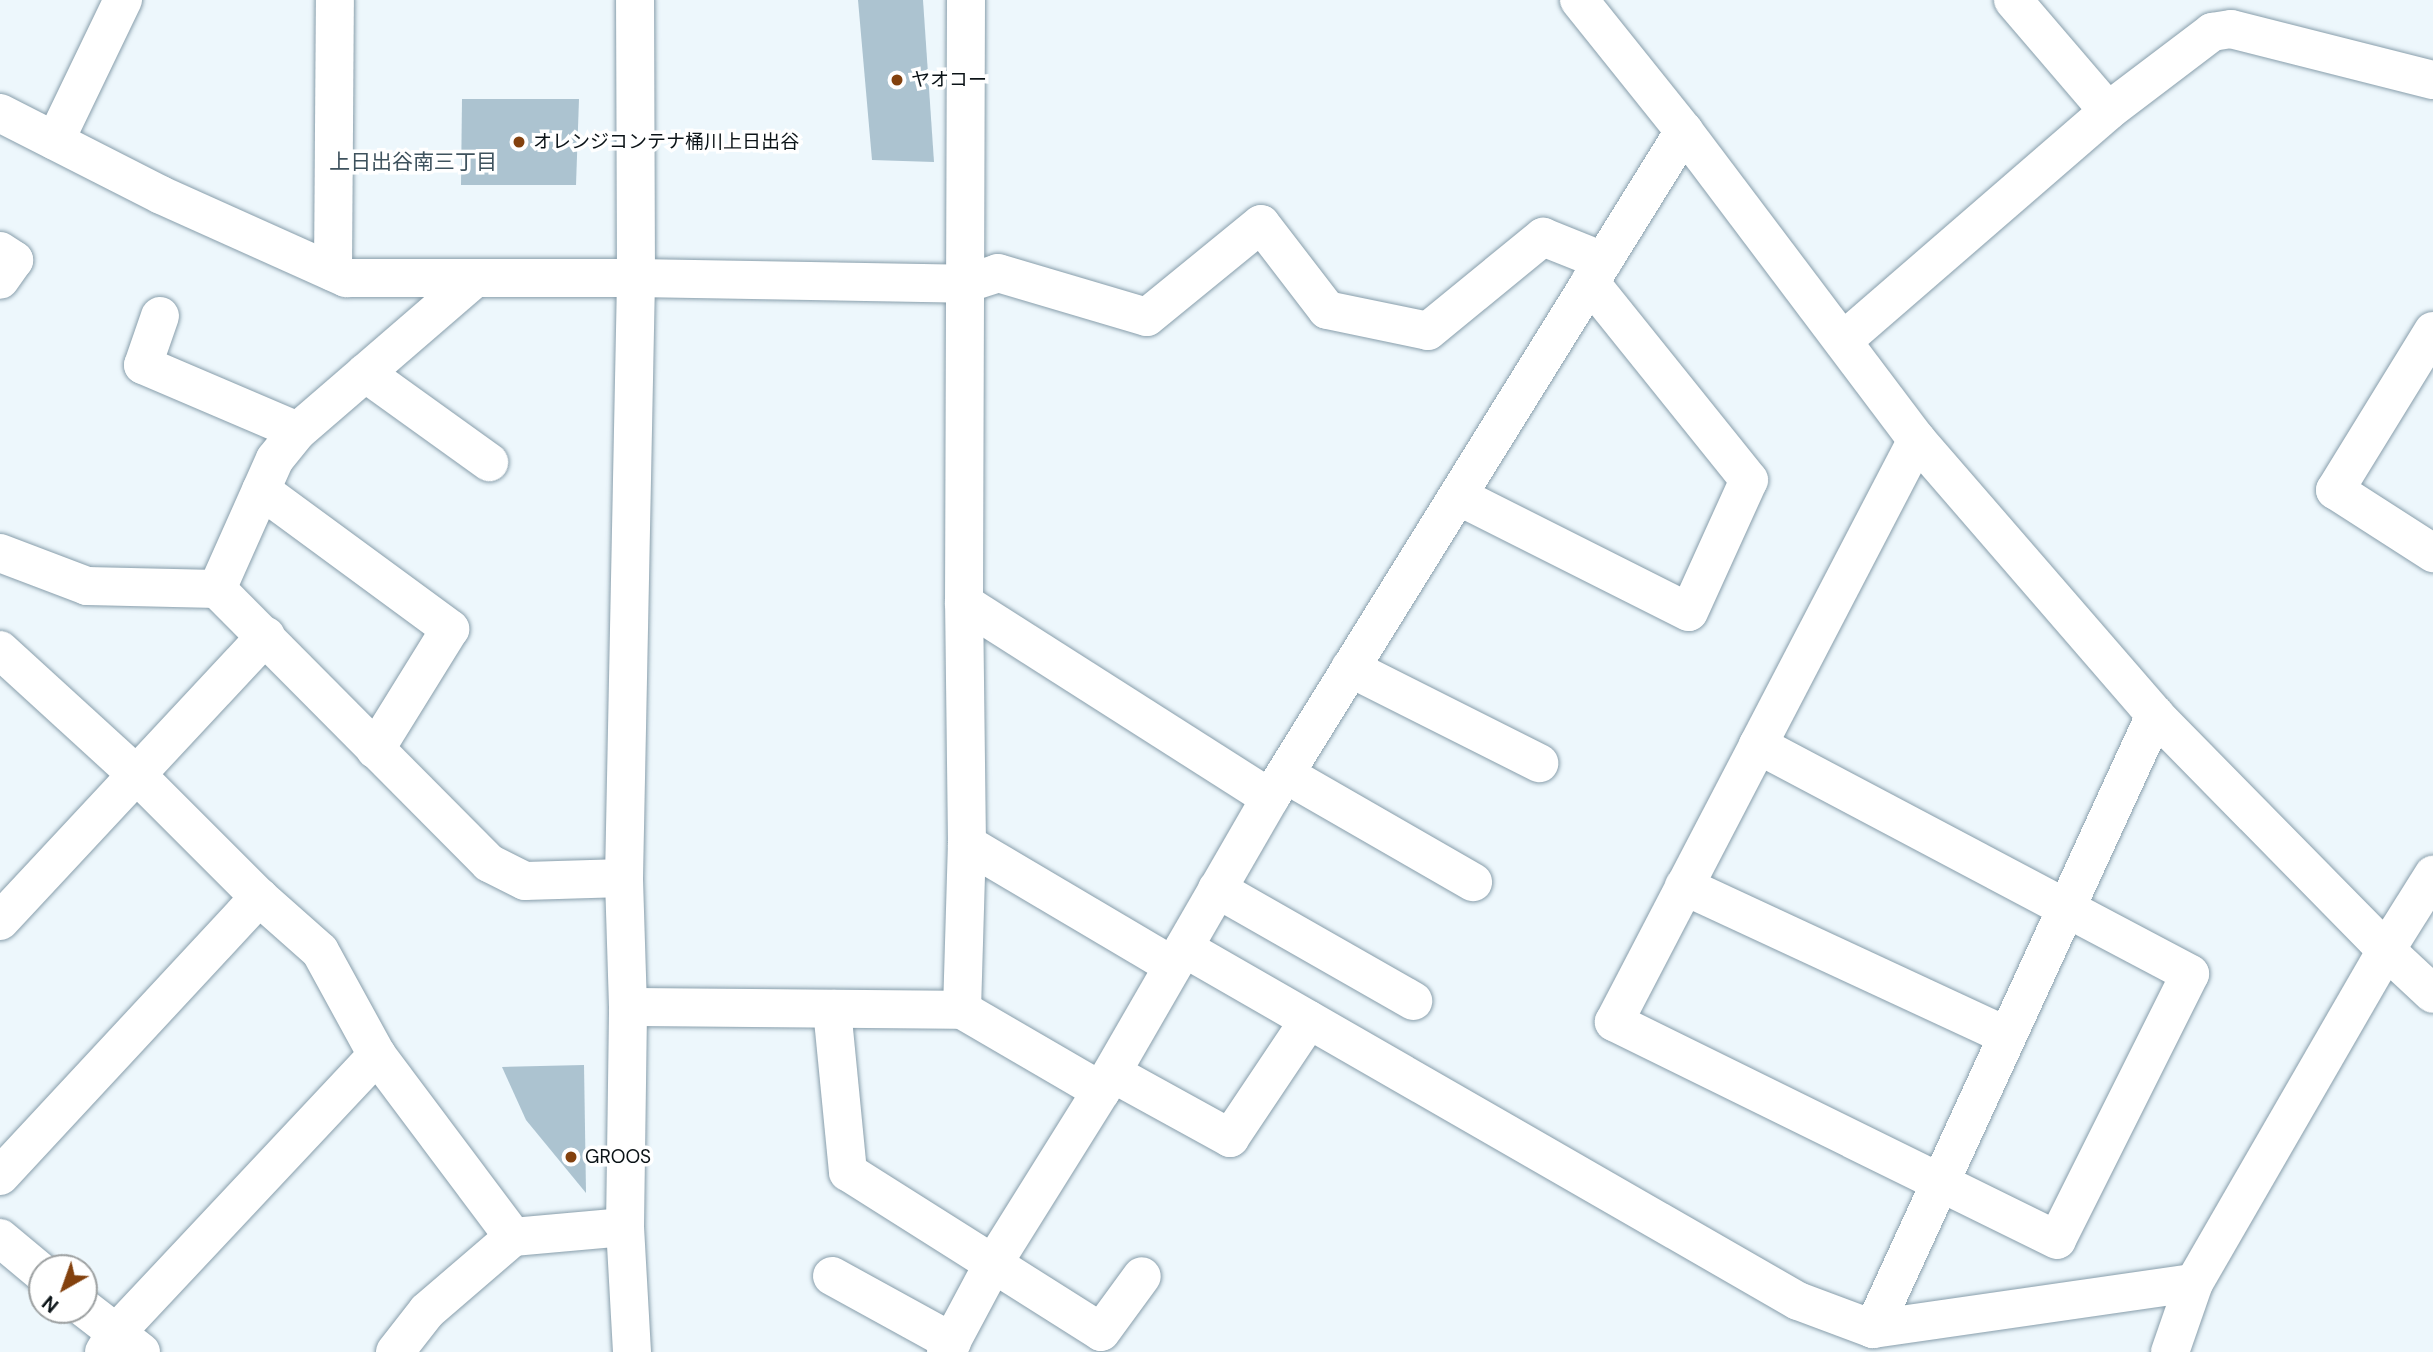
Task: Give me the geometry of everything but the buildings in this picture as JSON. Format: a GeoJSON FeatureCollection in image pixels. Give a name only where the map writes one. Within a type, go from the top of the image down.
{"type":"FeatureCollection","features":[{"type":"Feature","properties":{"kind":"street"},"geometry":{"type":"LineString","coordinates":[[55,141],[123,0]]}},
{"type":"Feature","properties":{"kind":"street"},"geometry":{"type":"LineString","coordinates":[[333,272],[335,0]]}},
{"type":"Feature","properties":{"kind":"street"},"geometry":{"type":"LineString","coordinates":[[632,1352],[625,1227],[628,1007],[624,877],[636,278],[635,0]]}},
{"type":"Feature","properties":{"kind":"street"},"geometry":{"type":"LineString","coordinates":[[962,1010],[967,844],[964,603],[966,0]]}},
{"type":"Feature","properties":{"kind":"street"},"geometry":{"type":"LineString","coordinates":[[1579,0],[1684,131],[1917,440],[2155,715],[2386,950],[2433,994]]}},
{"type":"Feature","properties":{"kind":"street"},"geometry":{"type":"LineString","coordinates":[[2013,0],[2108,111]]}},
{"type":"Feature","properties":{"kind":"street"},"geometry":{"type":"LineString","coordinates":[[1844,340],[2108,111],[2233,14],[2433,80]]}},
{"type":"Feature","properties":{"kind":"street"},"geometry":{"type":"LineString","coordinates":[[0,113],[161,195],[346,278],[636,278],[965,284],[998,273],[1147,317],[1261,224],[1327,310],[1428,331],[1543,237],[1597,272],[1749,480],[1689,611],[1458,496]]}},
{"type":"Feature","properties":{"kind":"street"},"geometry":{"type":"LineString","coordinates":[[832,1276],[949,1347],[993,1264],[1107,1082],[1277,786],[1684,131]]}},
{"type":"Feature","properties":{"kind":"street"},"geometry":{"type":"LineString","coordinates":[[0,251],[14,260],[0,280]]}},
{"type":"Feature","properties":{"kind":"street"},"geometry":{"type":"LineString","coordinates":[[217,589],[275,459],[298,431],[473,280]]}},
{"type":"Feature","properties":{"kind":"street"},"geometry":{"type":"LineString","coordinates":[[160,316],[142,365],[298,431]]}},
{"type":"Feature","properties":{"kind":"street"},"geometry":{"type":"LineString","coordinates":[[2432,334],[2336,490],[2433,553]]}},
{"type":"Feature","properties":{"kind":"street"},"geometry":{"type":"LineString","coordinates":[[365,373],[489,462]]}},
{"type":"Feature","properties":{"kind":"street"},"geometry":{"type":"LineString","coordinates":[[1758,745],[2190,974],[2057,1240],[1614,1022],[1684,886],[1917,440]]}},
{"type":"Feature","properties":{"kind":"street"},"geometry":{"type":"LineString","coordinates":[[261,490],[450,629],[375,750]]}},
{"type":"Feature","properties":{"kind":"street"},"geometry":{"type":"LineString","coordinates":[[0,553],[87,586],[217,589],[489,863],[525,881],[624,877]]}},
{"type":"Feature","properties":{"kind":"street"},"geometry":{"type":"LineString","coordinates":[[964,603],[1277,786],[1473,882]]}},
{"type":"Feature","properties":{"kind":"street"},"geometry":{"type":"LineString","coordinates":[[0,921],[266,636]]}},
{"type":"Feature","properties":{"kind":"street"},"geometry":{"type":"LineString","coordinates":[[0,650],[138,776],[259,897],[320,951],[377,1055],[513,1237]]}},
{"type":"Feature","properties":{"kind":"street"},"geometry":{"type":"LineString","coordinates":[[1350,668],[1539,763]]}},
{"type":"Feature","properties":{"kind":"street"},"geometry":{"type":"LineString","coordinates":[[1873,1329],[2155,715]]}},
{"type":"Feature","properties":{"kind":"street"},"geometry":{"type":"LineString","coordinates":[[967,844],[1178,957],[1309,1020],[1798,1301],[1873,1329],[2194,1283]]}},
{"type":"Feature","properties":{"kind":"street"},"geometry":{"type":"LineString","coordinates":[[2170,1352],[2194,1283],[2386,950],[2433,875]]}},
{"type":"Feature","properties":{"kind":"street"},"geometry":{"type":"LineString","coordinates":[[1684,886],[2007,1036]]}},
{"type":"Feature","properties":{"kind":"street"},"geometry":{"type":"LineString","coordinates":[[1217,890],[1413,1001]]}},
{"type":"Feature","properties":{"kind":"street"},"geometry":{"type":"LineString","coordinates":[[0,1177],[259,897]]}},
{"type":"Feature","properties":{"kind":"street"},"geometry":{"type":"LineString","coordinates":[[628,1007],[962,1010],[1107,1082],[1230,1138],[1309,1020]]}},
{"type":"Feature","properties":{"kind":"street"},"geometry":{"type":"LineString","coordinates":[[832,1009],[848,1172],[1101,1332],[1142,1276]]}},
{"type":"Feature","properties":{"kind":"street"},"geometry":{"type":"LineString","coordinates":[[98,1323],[120,1346],[377,1055]]}},
{"type":"Feature","properties":{"kind":"street"},"geometry":{"type":"LineString","coordinates":[[395,1352],[427,1311],[513,1237],[625,1227]]}},
{"type":"Feature","properties":{"kind":"street"},"geometry":{"type":"LineString","coordinates":[[0,1238],[28,1261]]}},
{"type":"Feature","properties":{"kind":"place","name":"ヤオコー"},"geometry":{"type":"Point","coordinates":[897,80]}},
{"type":"Feature","properties":{"kind":"place","name":"オレンジコンテナ桶川上日出谷"},"geometry":{"type":"Point","coordinates":[519,142]}},
{"type":"Feature","properties":{"kind":"place","name":"GROOS"},"geometry":{"type":"Point","coordinates":[571,1157]}},
{"type":"Feature","properties":{"kind":"district","name":"上日出谷南三丁目"},"geometry":{"type":"Point","coordinates":[413,162]}}]}
